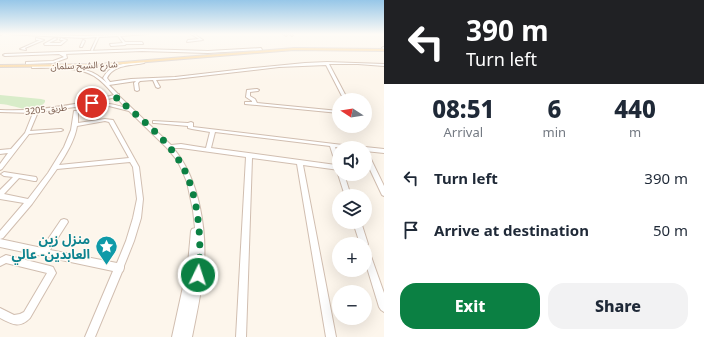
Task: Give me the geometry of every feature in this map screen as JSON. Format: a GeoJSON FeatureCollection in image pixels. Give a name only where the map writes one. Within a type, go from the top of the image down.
{"type":"FeatureCollection","features":[{"type":"Feature","properties":{"kind":"main road","name":"شارع الشيخ سلمان"},"geometry":{"type":"LineString","coordinates":[[0,64],[94,63],[252,50]]}},
{"type":"Feature","properties":{"kind":"main road","name":"شارع الشيخ سلمان"},"geometry":{"type":"LineString","coordinates":[[0,64],[34,67],[80,66],[286,50]]}},
{"type":"Feature","properties":{"kind":"street"},"geometry":{"type":"LineString","coordinates":[[5,55],[99,50],[212,52],[249,50]]}},
{"type":"Feature","properties":{"kind":"street"},"geometry":{"type":"LineString","coordinates":[[27,63],[53,62],[63,59],[66,56],[76,52],[99,50]]}},
{"type":"Feature","properties":{"kind":"street"},"geometry":{"type":"LineString","coordinates":[[0,55],[57,53],[66,56]]}},
{"type":"Feature","properties":{"kind":"street"},"geometry":{"type":"LineString","coordinates":[[108,84],[106,75],[115,68],[143,62]]}},
{"type":"Feature","properties":{"kind":"street"},"geometry":{"type":"LineString","coordinates":[[108,84],[121,81],[154,80],[327,63],[384,65]]}},
{"type":"Feature","properties":{"kind":"street"},"geometry":{"type":"LineString","coordinates":[[327,63],[342,93]]}},
{"type":"Feature","properties":{"kind":"street"},"geometry":{"type":"LineString","coordinates":[[34,67],[70,68],[95,75],[108,84],[178,158],[192,188],[199,236],[200,264],[188,336]]}},
{"type":"Feature","properties":{"kind":"street"},"geometry":{"type":"LineString","coordinates":[[108,84],[138,80]]}},
{"type":"Feature","properties":{"kind":"street"},"geometry":{"type":"LineString","coordinates":[[137,90],[136,83],[138,80]]}},
{"type":"Feature","properties":{"kind":"street"},"geometry":{"type":"LineString","coordinates":[[154,80],[158,86]]}},
{"type":"Feature","properties":{"kind":"street"},"geometry":{"type":"LineString","coordinates":[[254,104],[254,99],[248,98],[248,91],[257,90]]}},
{"type":"Feature","properties":{"kind":"street"},"geometry":{"type":"LineString","coordinates":[[119,96],[142,116],[154,132]]}},
{"type":"Feature","properties":{"kind":"street","name":"طريق 3205"},"geometry":{"type":"LineString","coordinates":[[0,110],[36,112],[82,105],[119,96]]}},
{"type":"Feature","properties":{"kind":"street"},"geometry":{"type":"LineString","coordinates":[[247,103],[332,111]]}},
{"type":"Feature","properties":{"kind":"street"},"geometry":{"type":"LineString","coordinates":[[82,105],[109,105],[132,111]]}},
{"type":"Feature","properties":{"kind":"street"},"geometry":{"type":"LineString","coordinates":[[0,168],[27,133],[36,112]]}},
{"type":"Feature","properties":{"kind":"street"},"geometry":{"type":"LineString","coordinates":[[0,236],[30,202],[54,167],[73,133],[76,112]]}},
{"type":"Feature","properties":{"kind":"street"},"geometry":{"type":"LineString","coordinates":[[75,125],[105,120],[111,121],[133,160],[139,182],[140,199],[138,218],[120,268],[90,337]]}},
{"type":"Feature","properties":{"kind":"street"},"geometry":{"type":"LineString","coordinates":[[155,122],[191,124],[192,128],[332,145]]}},
{"type":"Feature","properties":{"kind":"street"},"geometry":{"type":"LineString","coordinates":[[27,133],[61,130]]}},
{"type":"Feature","properties":{"kind":"street"},"geometry":{"type":"LineString","coordinates":[[208,150],[213,131]]}},
{"type":"Feature","properties":{"kind":"street"},"geometry":{"type":"LineString","coordinates":[[169,147],[181,146],[332,167]]}},
{"type":"Feature","properties":{"kind":"street"},"geometry":{"type":"LineString","coordinates":[[372,150],[384,151]]}},
{"type":"Feature","properties":{"kind":"street"},"geometry":{"type":"LineString","coordinates":[[0,152],[14,151]]}},
{"type":"Feature","properties":{"kind":"street"},"geometry":{"type":"LineString","coordinates":[[241,337],[249,156]]}},
{"type":"Feature","properties":{"kind":"street"},"geometry":{"type":"LineString","coordinates":[[54,167],[133,160]]}},
{"type":"Feature","properties":{"kind":"street"},"geometry":{"type":"LineString","coordinates":[[300,162],[331,337]]}},
{"type":"Feature","properties":{"kind":"street"},"geometry":{"type":"LineString","coordinates":[[372,168],[384,193]]}},
{"type":"Feature","properties":{"kind":"street"},"geometry":{"type":"LineString","coordinates":[[4,174],[34,179]]}},
{"type":"Feature","properties":{"kind":"street"},"geometry":{"type":"LineString","coordinates":[[0,195],[18,176]]}},
{"type":"Feature","properties":{"kind":"street"},"geometry":{"type":"LineString","coordinates":[[0,195],[30,202]]}},
{"type":"Feature","properties":{"kind":"street"},"geometry":{"type":"LineString","coordinates":[[177,337],[192,264],[195,237],[195,208]]}},
{"type":"Feature","properties":{"kind":"street"},"geometry":{"type":"LineString","coordinates":[[44,252],[64,222]]}},
{"type":"Feature","properties":{"kind":"street"},"geometry":{"type":"LineString","coordinates":[[0,243],[120,268]]}},
{"type":"Feature","properties":{"kind":"street"},"geometry":{"type":"LineString","coordinates":[[0,262],[6,259],[50,270],[52,273],[22,320],[18,321],[0,313]]}},
{"type":"Feature","properties":{"kind":"street"},"geometry":{"type":"LineString","coordinates":[[372,270],[384,307]]}},
{"type":"Feature","properties":{"kind":"green space"},"geometry":{"type":"Polygon","coordinates":[[[0,95],[41,99],[45,100],[45,102],[35,109],[23,109],[0,104],[0,95]]]}},
{"type":"Feature","properties":{"kind":"place","name":"منزل زين العابدين- عالي"},"geometry":{"type":"Point","coordinates":[106,266]}},
{"type":"Feature","properties":{"kind":"route"},"geometry":{"type":"LineString","coordinates":[[92,103],[117,98],[154,132],[178,158],[186,173],[193,194],[199,236],[200,264],[198,275]]}}]}
